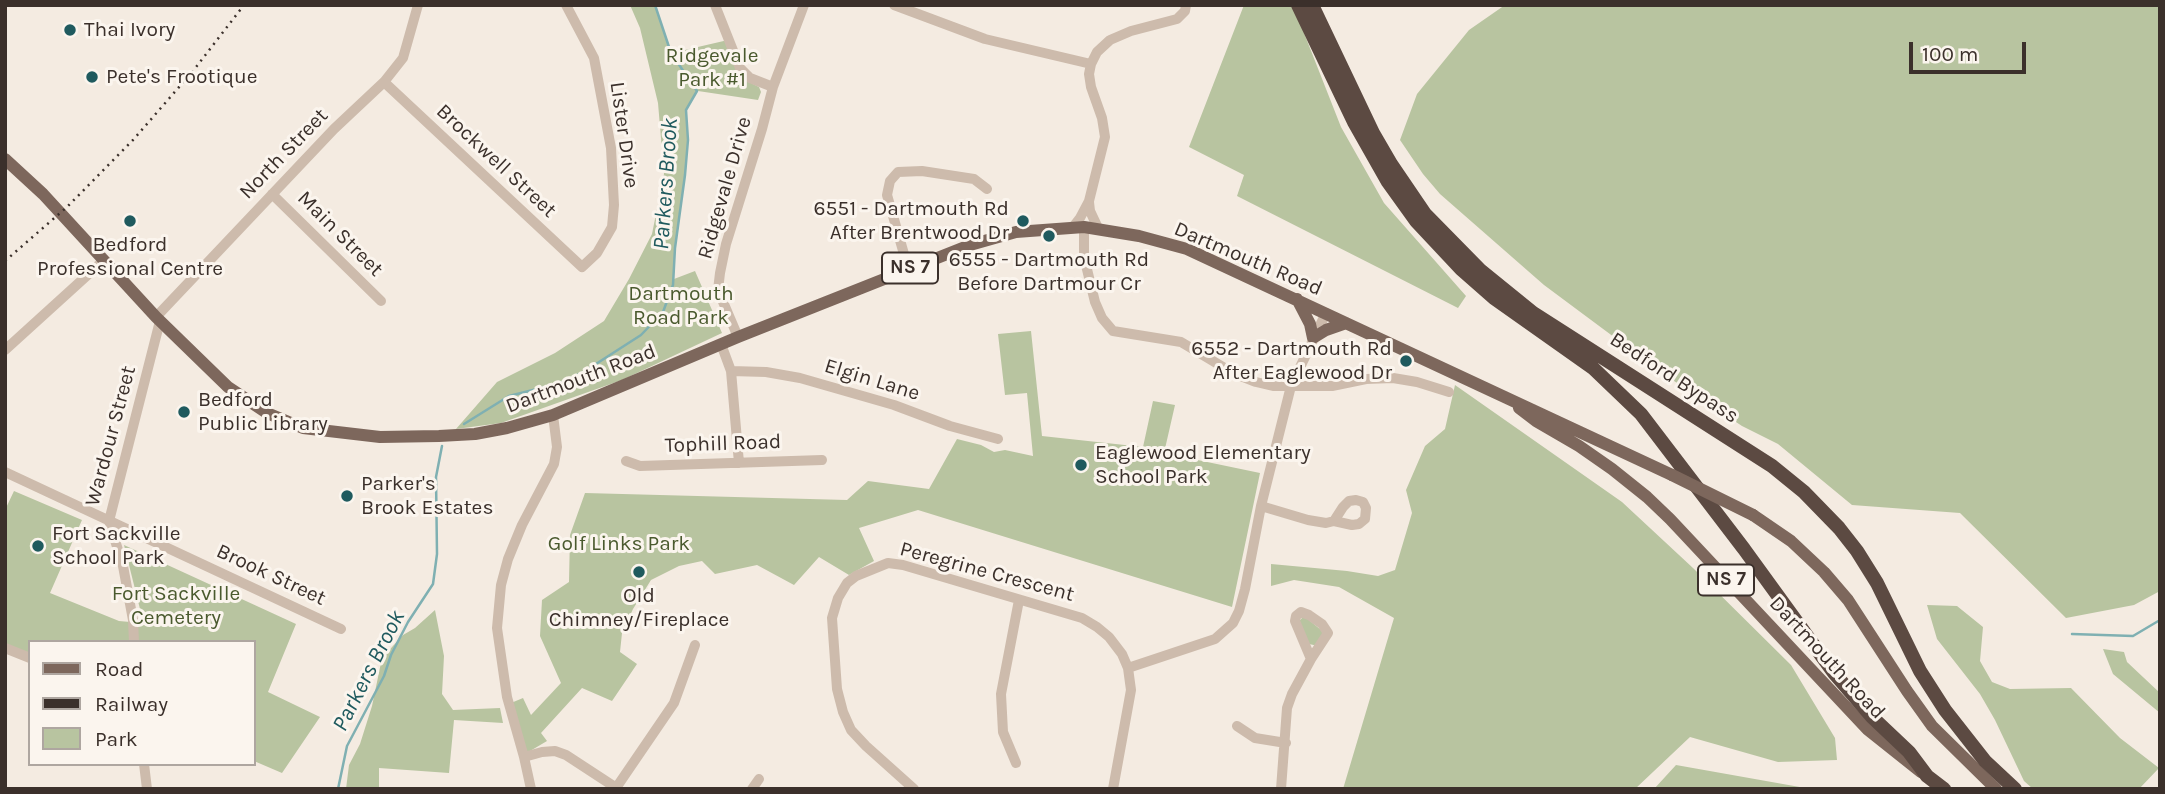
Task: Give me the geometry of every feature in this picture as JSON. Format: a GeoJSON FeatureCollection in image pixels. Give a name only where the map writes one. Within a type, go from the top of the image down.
{"type":"FeatureCollection","features":[{"type":"Feature","properties":{"kind":"highway","name":"Bedford Bypass"},"geometry":{"type":"LineString","coordinates":[[1298,5],[1354,121],[1388,182],[1416,221],[1461,269],[1494,298],[1593,368],[1642,414],[1834,673],[1872,717],[1909,752],[1927,776]]}},
{"type":"Feature","properties":{"kind":"highway","name":"Bedford Bypass"},"geometry":{"type":"LineString","coordinates":[[1312,5],[1379,143],[1424,214],[1480,271],[1533,313],[1772,466],[1804,492],[1857,551],[1877,583],[1920,671],[1945,710],[1985,761],[2015,789]]}},
{"type":"Feature","properties":{"kind":"highway","name":"NS 7"},"geometry":{"type":"LineString","coordinates":[[1927,776],[1944,789]]}},
{"type":"Feature","properties":{"kind":"main road","name":"Dartmouth Road"},"geometry":{"type":"LineString","coordinates":[[5,150],[8,165],[30,182],[158,319],[228,387],[267,413],[303,428],[369,436],[475,434],[553,415],[908,268],[970,245],[1016,232],[1098,228],[1187,249],[1511,401],[1541,412],[1753,515],[1791,541],[1824,572],[1848,600],[1932,726],[1996,789]]}},
{"type":"Feature","properties":{"kind":"main road"},"geometry":{"type":"LineString","coordinates":[[1297,299],[1310,324],[1313,338],[1346,323]]}},
{"type":"Feature","properties":{"kind":"main road","name":"Dartmouth Road"},"geometry":{"type":"LineString","coordinates":[[1511,401],[1536,421],[1612,469],[1647,497],[1867,729],[1927,776]]}},
{"type":"Feature","properties":{"kind":"street","name":"North Street"},"geometry":{"type":"LineString","coordinates":[[158,319],[272,194],[384,82],[403,58],[418,5]]}},
{"type":"Feature","properties":{"kind":"street","name":"Lister Drive"},"geometry":{"type":"LineString","coordinates":[[566,5],[594,58],[611,159],[614,205],[612,227],[597,253],[582,267]]}},
{"type":"Feature","properties":{"kind":"street"},"geometry":{"type":"LineString","coordinates":[[715,5],[740,68],[750,78],[773,87]]}},
{"type":"Feature","properties":{"kind":"street","name":"Ridgevale Drive"},"geometry":{"type":"LineString","coordinates":[[738,337],[718,290],[720,273],[726,244],[773,87],[804,5]]}},
{"type":"Feature","properties":{"kind":"street"},"geometry":{"type":"LineString","coordinates":[[894,5],[985,39],[1091,64]]}},
{"type":"Feature","properties":{"kind":"street"},"geometry":{"type":"LineString","coordinates":[[1186,5],[1185,11],[1177,19],[1131,31],[1110,40],[1097,52],[1091,64],[1091,87],[1105,136],[1089,201],[1078,227],[1102,318],[1113,331],[1181,342],[1233,373],[1256,382],[1291,386],[1332,386],[1366,379],[1393,378],[1450,392]]}},
{"type":"Feature","properties":{"kind":"street","name":"Brockwell Street"},"geometry":{"type":"LineString","coordinates":[[384,82],[582,267]]}},
{"type":"Feature","properties":{"kind":"street"},"geometry":{"type":"LineString","coordinates":[[908,268],[887,195],[890,181],[898,172],[922,171],[974,179],[987,189]]}},
{"type":"Feature","properties":{"kind":"street","name":"Main Street"},"geometry":{"type":"LineString","coordinates":[[272,194],[381,301]]}},
{"type":"Feature","properties":{"kind":"street"},"geometry":{"type":"LineString","coordinates":[[1089,201],[1090,211],[1098,228]]}},
{"type":"Feature","properties":{"kind":"street"},"geometry":{"type":"LineString","coordinates":[[5,350],[103,261]]}},
{"type":"Feature","properties":{"kind":"street"},"geometry":{"type":"LineString","coordinates":[[1113,789],[1131,690],[1128,668],[1215,639],[1233,623],[1239,611],[1261,506],[1291,386],[1325,313]]}},
{"type":"Feature","properties":{"kind":"street","name":"Wardour Street"},"geometry":{"type":"LineString","coordinates":[[134,640],[123,566],[109,521],[158,319]]}},
{"type":"Feature","properties":{"kind":"street"},"geometry":{"type":"LineString","coordinates":[[721,344],[731,371],[739,463]]}},
{"type":"Feature","properties":{"kind":"street","name":"Elgin Lane"},"geometry":{"type":"LineString","coordinates":[[731,371],[766,372],[800,378],[998,439]]}},
{"type":"Feature","properties":{"kind":"street"},"geometry":{"type":"LineString","coordinates":[[531,789],[507,697],[497,628],[501,585],[508,559],[522,524],[554,464],[557,447],[553,415]]}},
{"type":"Feature","properties":{"kind":"street","name":"Tophill Road"},"geometry":{"type":"LineString","coordinates":[[626,461],[640,466],[822,460]]}},
{"type":"Feature","properties":{"kind":"street","name":"Brook Street"},"geometry":{"type":"LineString","coordinates":[[5,472],[341,629]]}},
{"type":"Feature","properties":{"kind":"street"},"geometry":{"type":"LineString","coordinates":[[1261,506],[1308,520],[1326,523],[1334,521]]}},
{"type":"Feature","properties":{"kind":"street","name":"Peregrine Crescent"},"geometry":{"type":"LineString","coordinates":[[914,789],[851,730],[843,712],[837,689],[832,618],[838,598],[847,583],[856,576],[888,563],[903,565],[1082,618],[1097,627],[1116,645],[1128,668]]}},
{"type":"Feature","properties":{"kind":"street"},"geometry":{"type":"LineString","coordinates":[[1016,763],[1003,732],[1002,694],[1020,600]]}},
{"type":"Feature","properties":{"kind":"street"},"geometry":{"type":"LineString","coordinates":[[524,757],[555,751],[566,755],[617,788],[674,703],[695,645]]}},
{"type":"Feature","properties":{"kind":"street"},"geometry":{"type":"LineString","coordinates":[[5,649],[28,657]]}},
{"type":"Feature","properties":{"kind":"street"},"geometry":{"type":"LineString","coordinates":[[1281,789],[1287,708],[1311,659]]}},
{"type":"Feature","properties":{"kind":"street"},"geometry":{"type":"LineString","coordinates":[[1237,726],[1255,738],[1286,743]]}},
{"type":"Feature","properties":{"kind":"street"},"geometry":{"type":"LineString","coordinates":[[144,766],[147,789]]}},
{"type":"Feature","properties":{"kind":"street"},"geometry":{"type":"LineString","coordinates":[[752,789],[759,779]]}},
{"type":"Feature","properties":{"kind":"green space"},"geometry":{"type":"Polygon","coordinates":[[[630,5],[655,5],[672,53],[728,40],[747,81],[759,87],[761,92],[758,100],[698,91],[686,110],[686,170],[675,248],[674,279],[695,271],[722,333],[622,380],[501,423],[456,429],[497,382],[555,353],[604,321],[652,234],[664,174],[658,103],[640,28],[630,5]]]}},
{"type":"Feature","properties":{"kind":"green space"},"geometry":{"type":"Polygon","coordinates":[[[1244,5],[1293,5],[1341,127],[1384,203],[1466,296],[1458,308],[1237,196],[1244,175],[1189,147],[1244,5]]]}},
{"type":"Feature","properties":{"kind":"green space"},"geometry":{"type":"Polygon","coordinates":[[[1505,5],[2160,5],[2160,591],[2134,605],[2066,618],[1960,513],[1852,505],[1778,444],[1742,426],[1665,375],[1544,285],[1440,194],[1400,140],[1417,94],[1469,30],[1505,5]]]}},
{"type":"Feature","properties":{"kind":"green space","name":"Golf Links Park"},"geometry":{"type":"Polygon","coordinates":[[[1031,331],[1042,436],[1143,447],[1153,401],[1175,405],[1164,453],[1260,473],[1232,607],[918,510],[859,528],[874,561],[849,575],[819,557],[794,585],[757,565],[715,574],[702,561],[679,566],[651,580],[622,633],[620,652],[637,664],[612,701],[582,688],[541,733],[547,741],[525,754],[511,703],[523,698],[531,715],[561,683],[540,636],[542,600],[569,582],[570,535],[585,493],[847,500],[868,481],[929,489],[957,439],[981,445],[994,452],[1005,450],[1033,456],[1027,393],[1005,395],[998,334],[1031,331]]]}},
{"type":"Feature","properties":{"kind":"green space"},"geometry":{"type":"Polygon","coordinates":[[[1455,385],[1622,502],[1693,568],[1791,665],[1835,738],[1837,760],[1778,762],[1690,737],[1635,789],[1343,789],[1394,618],[1339,587],[1294,580],[1271,586],[1271,564],[1378,576],[1395,570],[1412,513],[1406,490],[1425,446],[1445,429],[1455,385]]]}},
{"type":"Feature","properties":{"kind":"green space","name":"Fort Sackville Cemetery"},"geometry":{"type":"Polygon","coordinates":[[[14,491],[82,520],[50,593],[119,621],[141,623],[124,545],[296,624],[268,692],[320,717],[282,773],[256,762],[256,640],[28,640],[28,654],[5,645],[5,510],[14,491]]]}},
{"type":"Feature","properties":{"kind":"green space"},"geometry":{"type":"Polygon","coordinates":[[[1927,605],[1957,606],[1983,627],[1980,661],[1992,682],[2010,689],[2071,688],[2120,738],[2159,768],[2139,789],[2033,789],[2024,781],[1980,694],[1937,639],[1927,605]]]}},
{"type":"Feature","properties":{"kind":"green space"},"geometry":{"type":"Polygon","coordinates":[[[435,610],[444,656],[442,694],[453,710],[500,708],[503,723],[454,720],[449,773],[379,768],[379,789],[346,789],[349,765],[360,744],[372,706],[382,658],[403,635],[435,610]]]}},
{"type":"Feature","properties":{"kind":"green space"},"geometry":{"type":"Polygon","coordinates":[[[1304,616],[1326,634],[1318,646],[1309,644],[1298,622],[1304,616]]]}},
{"type":"Feature","properties":{"kind":"green space"},"geometry":{"type":"Polygon","coordinates":[[[2103,649],[2124,652],[2127,662],[2160,693],[2160,713],[2113,674],[2103,649]]]}},
{"type":"Feature","properties":{"kind":"green space"},"geometry":{"type":"Polygon","coordinates":[[[1676,765],[1811,789],[1654,789],[1676,765]]]}},
{"type":"Feature","properties":{"kind":"waterway","name":"Parkers Brook"},"geometry":{"type":"LineString","coordinates":[[464,424],[509,396],[561,383],[585,371],[641,335],[663,312],[673,285],[688,140],[686,110],[697,91],[671,53],[655,5]]}},
{"type":"Feature","properties":{"kind":"waterway","name":"Parkers Brook"},"geometry":{"type":"LineString","coordinates":[[338,789],[347,746],[384,676],[391,655],[408,622],[433,584],[437,554],[436,477],[442,446]]}},
{"type":"Feature","properties":{"kind":"waterway"},"geometry":{"type":"LineString","coordinates":[[2072,634],[2133,636],[2160,620]]}},
{"type":"Feature","properties":{"kind":"railway"},"geometry":{"type":"LineString","coordinates":[[5,261],[67,207],[133,140],[193,71],[244,5]]}},
{"type":"Feature","properties":{"kind":"place","name":"Thai Ivory"},"geometry":{"type":"Point","coordinates":[70,30]}},
{"type":"Feature","properties":{"kind":"place","name":"Pete's Frootique"},"geometry":{"type":"Point","coordinates":[92,77]}},
{"type":"Feature","properties":{"kind":"place","name":"Bedford Professional Centre"},"geometry":{"type":"Point","coordinates":[130,221]}},
{"type":"Feature","properties":{"kind":"place","name":"6551 - Dartmouth Rd After Brentwood Dr"},"geometry":{"type":"Point","coordinates":[1023,221]}},
{"type":"Feature","properties":{"kind":"place","name":"6555 - Dartmouth Rd Before Dartmour Cr"},"geometry":{"type":"Point","coordinates":[1049,236]}},
{"type":"Feature","properties":{"kind":"place","name":"6552 - Dartmouth Rd After Eaglewood Dr"},"geometry":{"type":"Point","coordinates":[1406,361]}},
{"type":"Feature","properties":{"kind":"place","name":"Bedford Public Library"},"geometry":{"type":"Point","coordinates":[184,412]}},
{"type":"Feature","properties":{"kind":"place","name":"Eaglewood Elementary School Park"},"geometry":{"type":"Point","coordinates":[1081,465]}},
{"type":"Feature","properties":{"kind":"place","name":"Parker's Brook Estates"},"geometry":{"type":"Point","coordinates":[347,496]}},
{"type":"Feature","properties":{"kind":"place","name":"Fort Sackville School Park"},"geometry":{"type":"Point","coordinates":[38,546]}},
{"type":"Feature","properties":{"kind":"place","name":"Old Chimney/Fireplace"},"geometry":{"type":"Point","coordinates":[639,572]}},
{"type":"Feature","properties":{"kind":"park label","name":"Ridgevale Park #1"},"geometry":{"type":"Point","coordinates":[712,68]}},
{"type":"Feature","properties":{"kind":"park label","name":"Dartmouth Road Park"},"geometry":{"type":"Point","coordinates":[681,306]}}]}
